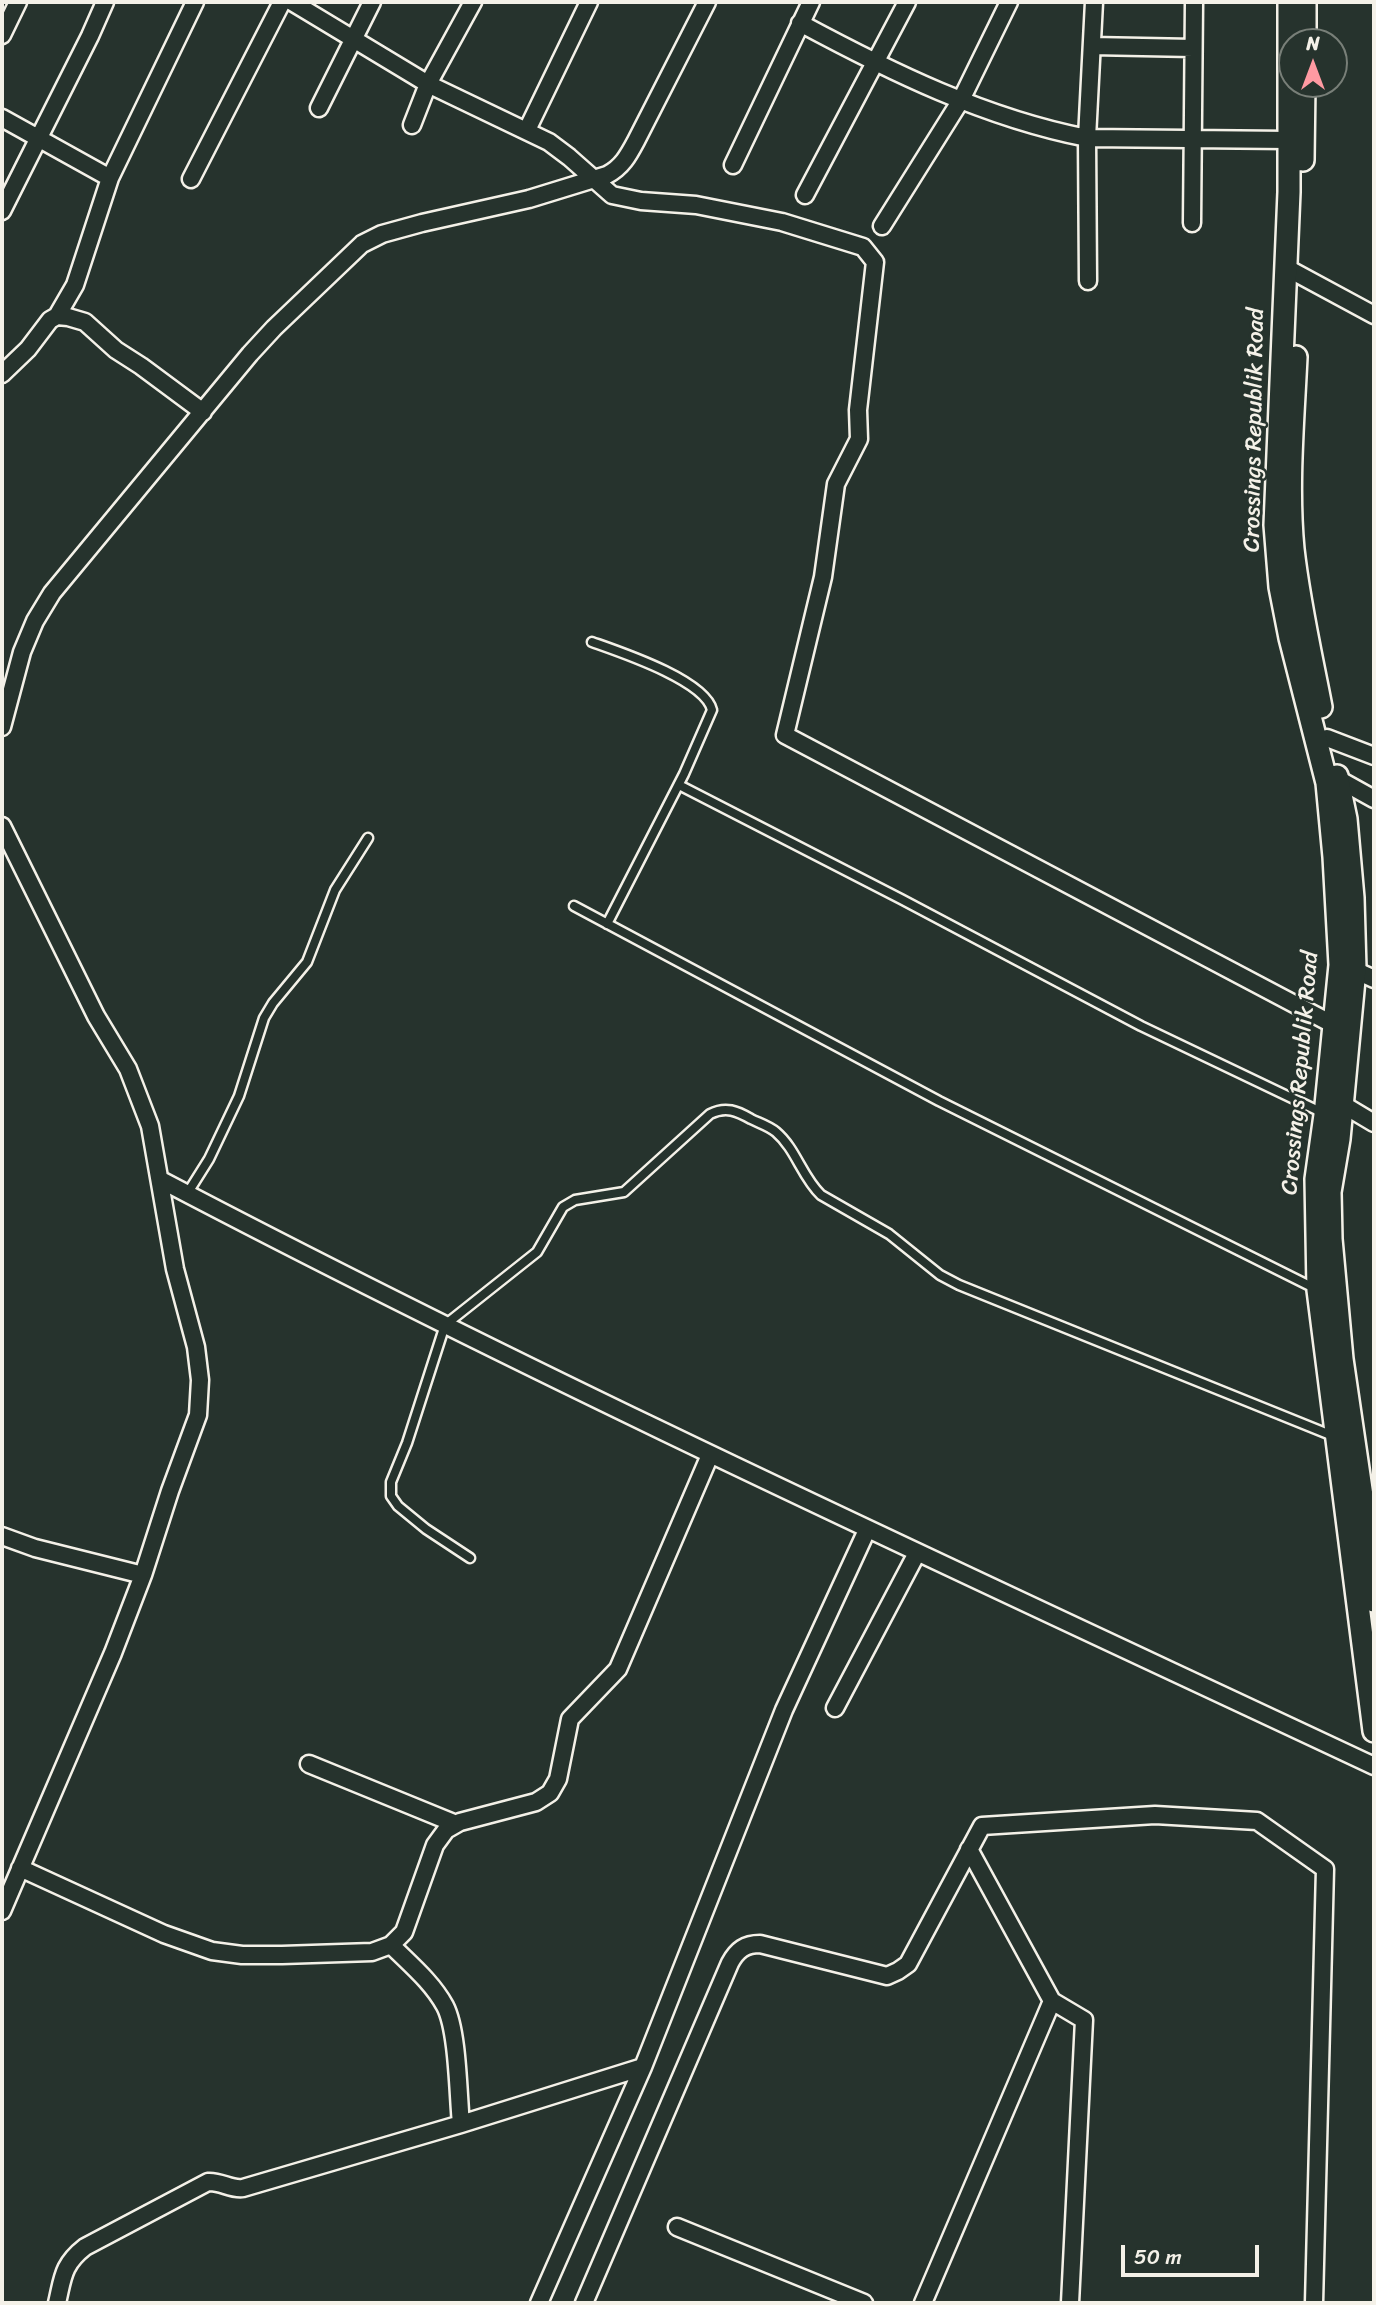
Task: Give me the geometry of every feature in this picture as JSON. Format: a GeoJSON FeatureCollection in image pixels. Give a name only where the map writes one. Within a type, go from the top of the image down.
{"type":"FeatureCollection","features":[{"type":"Feature","properties":{"kind":"street"},"geometry":{"type":"LineString","coordinates":[[2,35],[18,2]]}},
{"type":"Feature","properties":{"kind":"street"},"geometry":{"type":"LineString","coordinates":[[2,211],[105,2]]}},
{"type":"Feature","properties":{"kind":"street"},"geometry":{"type":"LineString","coordinates":[[2,374],[57,316],[75,285],[110,178],[195,2]]}},
{"type":"Feature","properties":{"kind":"street"},"geometry":{"type":"LineString","coordinates":[[191,179],[282,2]]}},
{"type":"Feature","properties":{"kind":"street"},"geometry":{"type":"LineString","coordinates":[[292,2],[428,84],[527,130],[560,150],[612,195],[641,201],[696,205],[782,222],[863,247],[875,262],[858,410],[859,439],[836,484],[823,577],[785,735],[1334,1025]]}},
{"type":"Feature","properties":{"kind":"street"},"geometry":{"type":"LineString","coordinates":[[319,108],[372,2]]}},
{"type":"Feature","properties":{"kind":"street"},"geometry":{"type":"LineString","coordinates":[[412,125],[428,84],[473,2]]}},
{"type":"Feature","properties":{"kind":"street"},"geometry":{"type":"LineString","coordinates":[[527,130],[589,2]]}},
{"type":"Feature","properties":{"kind":"street"},"geometry":{"type":"LineString","coordinates":[[2,727],[22,652],[35,621],[52,593],[274,328],[362,244],[382,234],[529,199],[616,170],[626,160],[707,2]]}},
{"type":"Feature","properties":{"kind":"street"},"geometry":{"type":"LineString","coordinates":[[733,165],[811,2]]}},
{"type":"Feature","properties":{"kind":"street"},"geometry":{"type":"LineString","coordinates":[[806,195],[907,2]]}},
{"type":"Feature","properties":{"kind":"street"},"geometry":{"type":"LineString","coordinates":[[882,226],[961,100],[1009,2]]}},
{"type":"Feature","properties":{"kind":"street"},"geometry":{"type":"LineString","coordinates":[[1088,281],[1087,138],[1094,2]]}},
{"type":"Feature","properties":{"kind":"street"},"geometry":{"type":"LineString","coordinates":[[1192,223],[1194,2]]}},
{"type":"Feature","properties":{"kind":"street","name":"Crossings Republik Road"},"geometry":{"type":"LineString","coordinates":[[1289,2],[1291,271],[1275,525],[1280,587],[1290,638],[1327,783],[1347,967],[1334,1025],[1334,1109],[1316,1179],[1318,1290],[1374,1731]]}},
{"type":"Feature","properties":{"kind":"street"},"geometry":{"type":"LineString","coordinates":[[1305,28],[1306,2]]}},
{"type":"Feature","properties":{"kind":"street"},"geometry":{"type":"LineString","coordinates":[[800,23],[875,64],[985,110],[1065,134],[1087,138],[1289,140]]}},
{"type":"Feature","properties":{"kind":"street"},"geometry":{"type":"LineString","coordinates":[[1092,46],[1193,48]]}},
{"type":"Feature","properties":{"kind":"street"},"geometry":{"type":"LineString","coordinates":[[1303,98],[1291,271],[1293,547],[1299,599],[1346,819],[1353,898],[1334,1109],[1331,1238],[1342,1359],[1368,1498],[1374,1601]]}},
{"type":"Feature","properties":{"kind":"street"},"geometry":{"type":"LineString","coordinates":[[2,118],[37,140],[110,178]]}},
{"type":"Feature","properties":{"kind":"street"},"geometry":{"type":"LineString","coordinates":[[1291,271],[1374,316]]}},
{"type":"Feature","properties":{"kind":"street"},"geometry":{"type":"LineString","coordinates":[[57,316],[85,322],[116,350],[203,412]]}},
{"type":"Feature","properties":{"kind":"street"},"geometry":{"type":"LineString","coordinates":[[1328,738],[1374,756]]}},
{"type":"Feature","properties":{"kind":"street"},"geometry":{"type":"LineString","coordinates":[[1338,779],[1374,799]]}},
{"type":"Feature","properties":{"kind":"street"},"geometry":{"type":"LineString","coordinates":[[2,826],[96,1016],[128,1069],[150,1126],[175,1269],[196,1346],[200,1380],[198,1415],[143,1575],[113,1653],[2,1911]]}},
{"type":"Feature","properties":{"kind":"street"},"geometry":{"type":"LineString","coordinates":[[1347,967],[1374,979]]}},
{"type":"Feature","properties":{"kind":"street"},"geometry":{"type":"LineString","coordinates":[[1334,1109],[1374,1122]]}},
{"type":"Feature","properties":{"kind":"street"},"geometry":{"type":"LineString","coordinates":[[161,1180],[445,1325],[710,1455],[1374,1766]]}},
{"type":"Feature","properties":{"kind":"street"},"geometry":{"type":"LineString","coordinates":[[20,1868],[164,1934],[212,1951],[242,1955],[295,1955],[372,1952],[391,1945],[404,1932],[435,1845],[446,1830],[456,1824],[536,1802],[550,1793],[558,1779],[570,1719],[618,1669],[710,1455]]}},
{"type":"Feature","properties":{"kind":"street"},"geometry":{"type":"LineString","coordinates":[[539,2303],[643,2067],[785,1710],[867,1530]]}},
{"type":"Feature","properties":{"kind":"street"},"geometry":{"type":"LineString","coordinates":[[2,1536],[35,1549],[143,1575]]}},
{"type":"Feature","properties":{"kind":"street"},"geometry":{"type":"LineString","coordinates":[[835,1708],[917,1553]]}},
{"type":"Feature","properties":{"kind":"street"},"geometry":{"type":"LineString","coordinates":[[309,1764],[456,1824]]}},
{"type":"Feature","properties":{"kind":"street"},"geometry":{"type":"LineString","coordinates":[[584,2303],[735,1954],[742,1947],[760,1944],[887,1976],[908,1964],[982,1826],[1155,1815],[1258,1821],[1325,1870],[1314,2303]]}},
{"type":"Feature","properties":{"kind":"street"},"geometry":{"type":"LineString","coordinates":[[969,1849],[1052,2001],[1084,2020],[1070,2303]]}},
{"type":"Feature","properties":{"kind":"street"},"geometry":{"type":"LineString","coordinates":[[391,1945],[432,1986],[446,2008],[453,2032],[461,2124]]}},
{"type":"Feature","properties":{"kind":"street"},"geometry":{"type":"LineString","coordinates":[[923,2303],[1052,2001]]}},
{"type":"Feature","properties":{"kind":"street"},"geometry":{"type":"LineString","coordinates":[[57,2303],[62,2274],[72,2258],[85,2248],[208,2182],[243,2188],[643,2067]]}},
{"type":"Feature","properties":{"kind":"street"},"geometry":{"type":"LineString","coordinates":[[677,2227],[864,2303]]}},
{"type":"Feature","properties":{"kind":"lane"},"geometry":{"type":"LineString","coordinates":[[592,642],[632,656],[675,676],[711,703],[711,716],[679,785],[607,924]]}},
{"type":"Feature","properties":{"kind":"lane"},"geometry":{"type":"LineString","coordinates":[[679,785],[1142,1026],[1334,1109]]}},
{"type":"Feature","properties":{"kind":"lane"},"geometry":{"type":"LineString","coordinates":[[187,1194],[209,1159],[239,1096],[264,1018],[307,962],[335,890],[368,838]]}},
{"type":"Feature","properties":{"kind":"lane"},"geometry":{"type":"LineString","coordinates":[[574,906],[939,1101],[1318,1290]]}},
{"type":"Feature","properties":{"kind":"lane"},"geometry":{"type":"LineString","coordinates":[[470,1558],[426,1529],[398,1506],[391,1496],[391,1482],[407,1443],[445,1325],[537,1252],[563,1207],[575,1200],[624,1192],[710,1114],[719,1110],[732,1110],[773,1130],[782,1138],[814,1189],[889,1234],[940,1275],[1102,1344],[1336,1437]]}}]}
